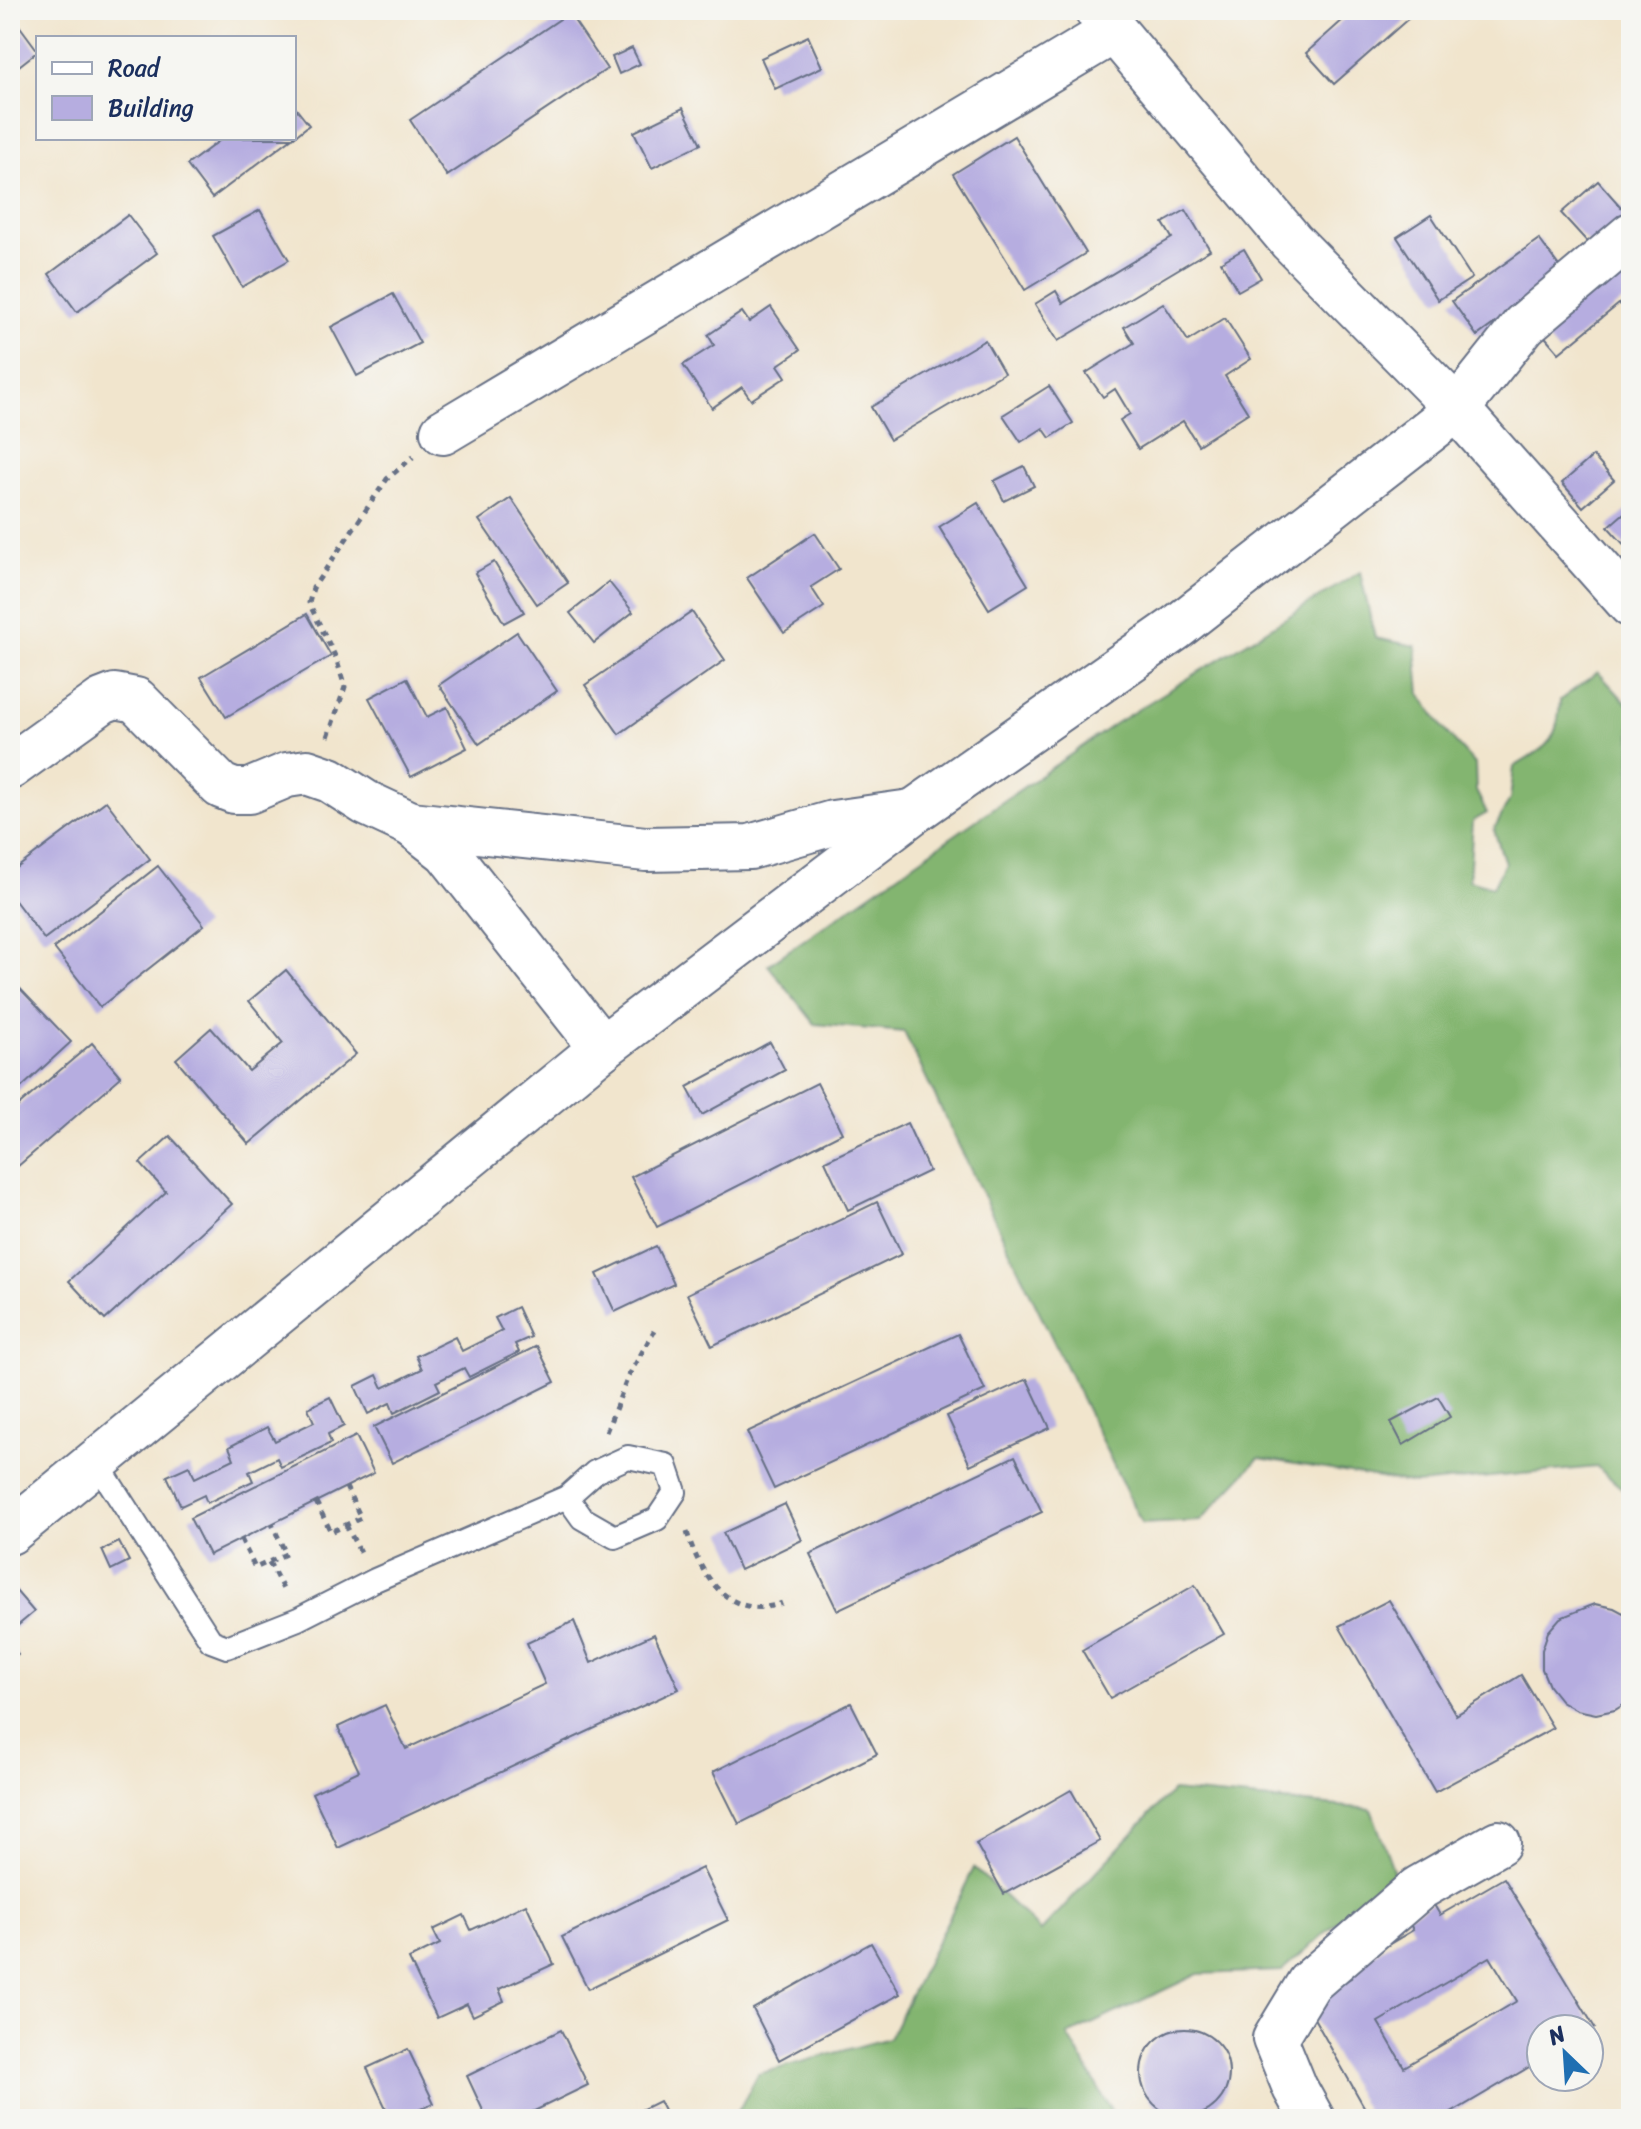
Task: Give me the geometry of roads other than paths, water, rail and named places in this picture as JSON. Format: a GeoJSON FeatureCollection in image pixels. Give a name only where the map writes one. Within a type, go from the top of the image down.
{"type":"FeatureCollection","features":[{"type":"Feature","properties":{"kind":"street"},"geometry":{"type":"LineString","coordinates":[[443,432],[1106,21],[1291,241],[1457,409],[1631,605]]}},
{"type":"Feature","properties":{"kind":"street"},"geometry":{"type":"LineString","coordinates":[[10,1532],[602,1048],[913,812],[1176,628],[1457,409],[1524,325],[1631,235]]}},
{"type":"Feature","properties":{"kind":"street"},"geometry":{"type":"LineString","coordinates":[[10,767],[102,701],[127,696],[221,786],[234,791],[249,791],[287,775],[307,772],[330,780],[366,803],[411,824],[447,852],[602,1048]]}},
{"type":"Feature","properties":{"kind":"street"},"geometry":{"type":"LineString","coordinates":[[411,824],[646,849],[720,848],[750,847],[833,823],[913,812]]}},
{"type":"Feature","properties":{"kind":"street"},"geometry":{"type":"LineString","coordinates":[[1312,2119],[1295,2088],[1275,2039],[1309,1983],[1419,1888],[1498,1843]]}},
{"type":"Feature","properties":{"kind":"lane"},"geometry":{"type":"LineString","coordinates":[[97,1463],[211,1641],[227,1647],[298,1619],[375,1580],[567,1497],[595,1472],[628,1457],[666,1465],[675,1492],[657,1519],[615,1537],[582,1518],[567,1497]]}}]}
